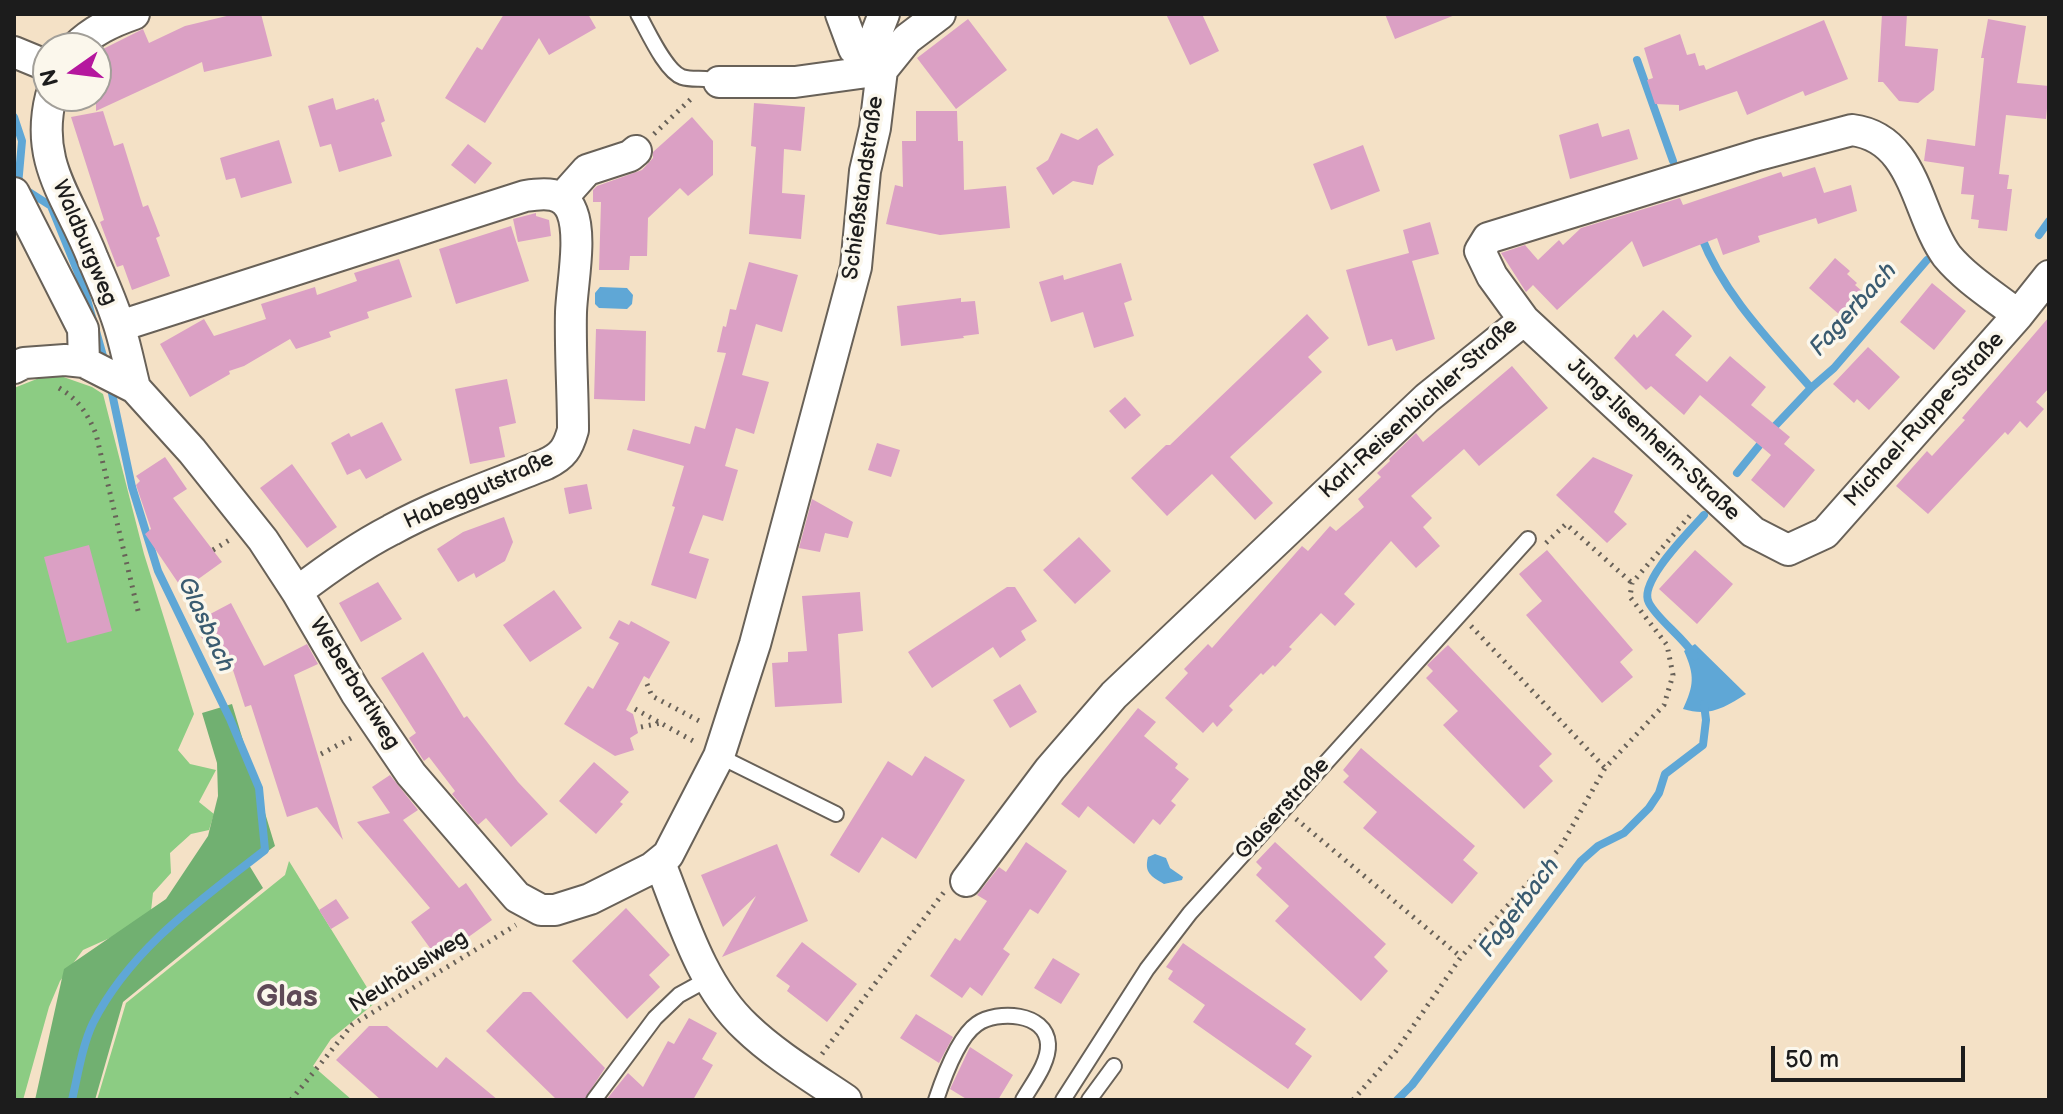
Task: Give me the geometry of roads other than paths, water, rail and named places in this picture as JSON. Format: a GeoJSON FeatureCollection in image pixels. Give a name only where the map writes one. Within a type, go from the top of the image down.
{"type":"FeatureCollection","features":[{"type":"Feature","properties":{"kind":"street"},"geometry":{"type":"LineString","coordinates":[[93,32],[134,14]]}},
{"type":"Feature","properties":{"kind":"street"},"geometry":{"type":"LineString","coordinates":[[841,14],[854,49],[882,70]]}},
{"type":"Feature","properties":{"kind":"street"},"geometry":{"type":"LineString","coordinates":[[882,70],[877,32],[884,14]]}},
{"type":"Feature","properties":{"kind":"street","name":"Schießstandstraße"},"geometry":{"type":"LineString","coordinates":[[712,743],[755,644],[856,267],[865,171],[875,128],[882,70],[907,39],[940,14]]}},
{"type":"Feature","properties":{"kind":"street"},"geometry":{"type":"LineString","coordinates":[[719,82],[795,82],[882,70]]}},
{"type":"Feature","properties":{"kind":"street","name":"Waldburgweg"},"geometry":{"type":"LineString","coordinates":[[48,112],[44,129],[54,175],[87,243],[120,326],[135,388]]}},
{"type":"Feature","properties":{"kind":"street","name":"Karl-Reisenbichler-Straße"},"geometry":{"type":"LineString","coordinates":[[970,876],[1050,769],[1114,695],[1427,398],[1524,320],[1484,262],[1480,251],[1482,243],[1488,238],[1840,131],[1865,132],[1898,155],[1944,252],[2018,315]]}},
{"type":"Feature","properties":{"kind":"street"},"geometry":{"type":"LineString","coordinates":[[120,326],[525,196],[550,194],[562,198],[587,170],[630,156],[636,151]]}},
{"type":"Feature","properties":{"kind":"street"},"geometry":{"type":"LineString","coordinates":[[14,193],[83,329],[51,363]]}},
{"type":"Feature","properties":{"kind":"street","name":"Habeggutstraße"},"geometry":{"type":"LineString","coordinates":[[297,592],[391,530],[560,458],[568,447],[573,430],[571,313],[576,233],[572,212],[562,198]]}},
{"type":"Feature","properties":{"kind":"street","name":"Michael-Ruppe-Straße"},"geometry":{"type":"LineString","coordinates":[[1788,550],[1825,533],[2049,276]]}},
{"type":"Feature","properties":{"kind":"street","name":"Jung-Ilsenheim-Straße"},"geometry":{"type":"LineString","coordinates":[[1524,320],[1753,532],[1788,550]]}},
{"type":"Feature","properties":{"kind":"street","name":"Weberbartlweg"},"geometry":{"type":"LineString","coordinates":[[51,363],[135,388],[192,451],[263,540],[356,693],[411,774],[517,897],[541,910],[555,910],[604,893],[660,863]]}},
{"type":"Feature","properties":{"kind":"street"},"geometry":{"type":"LineString","coordinates":[[712,743],[674,843],[660,863],[687,932],[710,978],[745,1026],[846,1100]]}},
{"type":"Feature","properties":{"kind":"lane"},"geometry":{"type":"LineString","coordinates":[[638,14],[672,70],[684,78],[709,77],[719,82]]}},
{"type":"Feature","properties":{"kind":"lane","name":"Glaserstraße"},"geometry":{"type":"LineString","coordinates":[[1063,1100],[1147,969],[1190,913],[1528,539]]}},
{"type":"Feature","properties":{"kind":"lane"},"geometry":{"type":"LineString","coordinates":[[712,743],[836,814]]}},
{"type":"Feature","properties":{"kind":"lane"},"geometry":{"type":"LineString","coordinates":[[594,1100],[655,1018],[679,995],[710,978]]}},
{"type":"Feature","properties":{"kind":"lane"},"geometry":{"type":"LineString","coordinates":[[936,1100],[959,1047],[975,1025],[1007,1015],[1034,1023],[1045,1032],[1048,1044],[1045,1059],[1023,1100]]}},
{"type":"Feature","properties":{"kind":"lane"},"geometry":{"type":"LineString","coordinates":[[1089,1100],[1114,1066]]}},
{"type":"Feature","properties":{"kind":"water"},"geometry":{"type":"Polygon","coordinates":[[[600,287],[627,288],[633,295],[632,304],[627,309],[599,308],[595,304],[595,293],[600,287]]]}},
{"type":"Feature","properties":{"kind":"water"},"geometry":{"type":"Polygon","coordinates":[[[1695,644],[1746,694],[1716,710],[1701,712],[1683,709],[1692,680],[1684,651],[1695,644]]]}},
{"type":"Feature","properties":{"kind":"water"},"geometry":{"type":"Polygon","coordinates":[[[1155,854],[1166,858],[1170,868],[1183,877],[1182,880],[1164,884],[1152,876],[1147,862],[1148,857],[1155,854]]]}},
{"type":"Feature","properties":{"kind":"waterway","name":"Fagerbach"},"geometry":{"type":"LineString","coordinates":[[1637,60],[1673,161]]}},
{"type":"Feature","properties":{"kind":"waterway","name":"Glasbach"},"geometry":{"type":"LineString","coordinates":[[14,117],[22,141],[18,185],[51,206],[83,285],[105,363]]}},
{"type":"Feature","properties":{"kind":"waterway","name":"Fagerbach"},"geometry":{"type":"LineString","coordinates":[[2039,235],[2049,221]]}},
{"type":"Feature","properties":{"kind":"waterway","name":"Fagerbach"},"geometry":{"type":"LineString","coordinates":[[1701,236],[1735,298],[1811,388]]}},
{"type":"Feature","properties":{"kind":"waterway","name":"Fagerbach"},"geometry":{"type":"LineString","coordinates":[[1737,473],[1775,426],[1834,368],[1927,260]]}},
{"type":"Feature","properties":{"kind":"waterway","name":"Glasbach"},"geometry":{"type":"LineString","coordinates":[[72,1100],[89,1032],[127,971],[169,927],[265,850],[259,788],[230,719],[158,571],[132,487],[110,384]]}},
{"type":"Feature","properties":{"kind":"waterway","name":"Fagerbach"},"geometry":{"type":"LineString","coordinates":[[1695,656],[1653,609],[1647,594],[1657,571],[1704,515]]}},
{"type":"Feature","properties":{"kind":"waterway","name":"Fagerbach"},"geometry":{"type":"LineString","coordinates":[[1397,1100],[1412,1085],[1581,861],[1598,846],[1624,833],[1649,808],[1659,793],[1665,774],[1703,745],[1704,704]]}},
{"type":"Feature","properties":{"kind":"district","name":"Glas"},"geometry":{"type":"Point","coordinates":[287,998]}}]}
